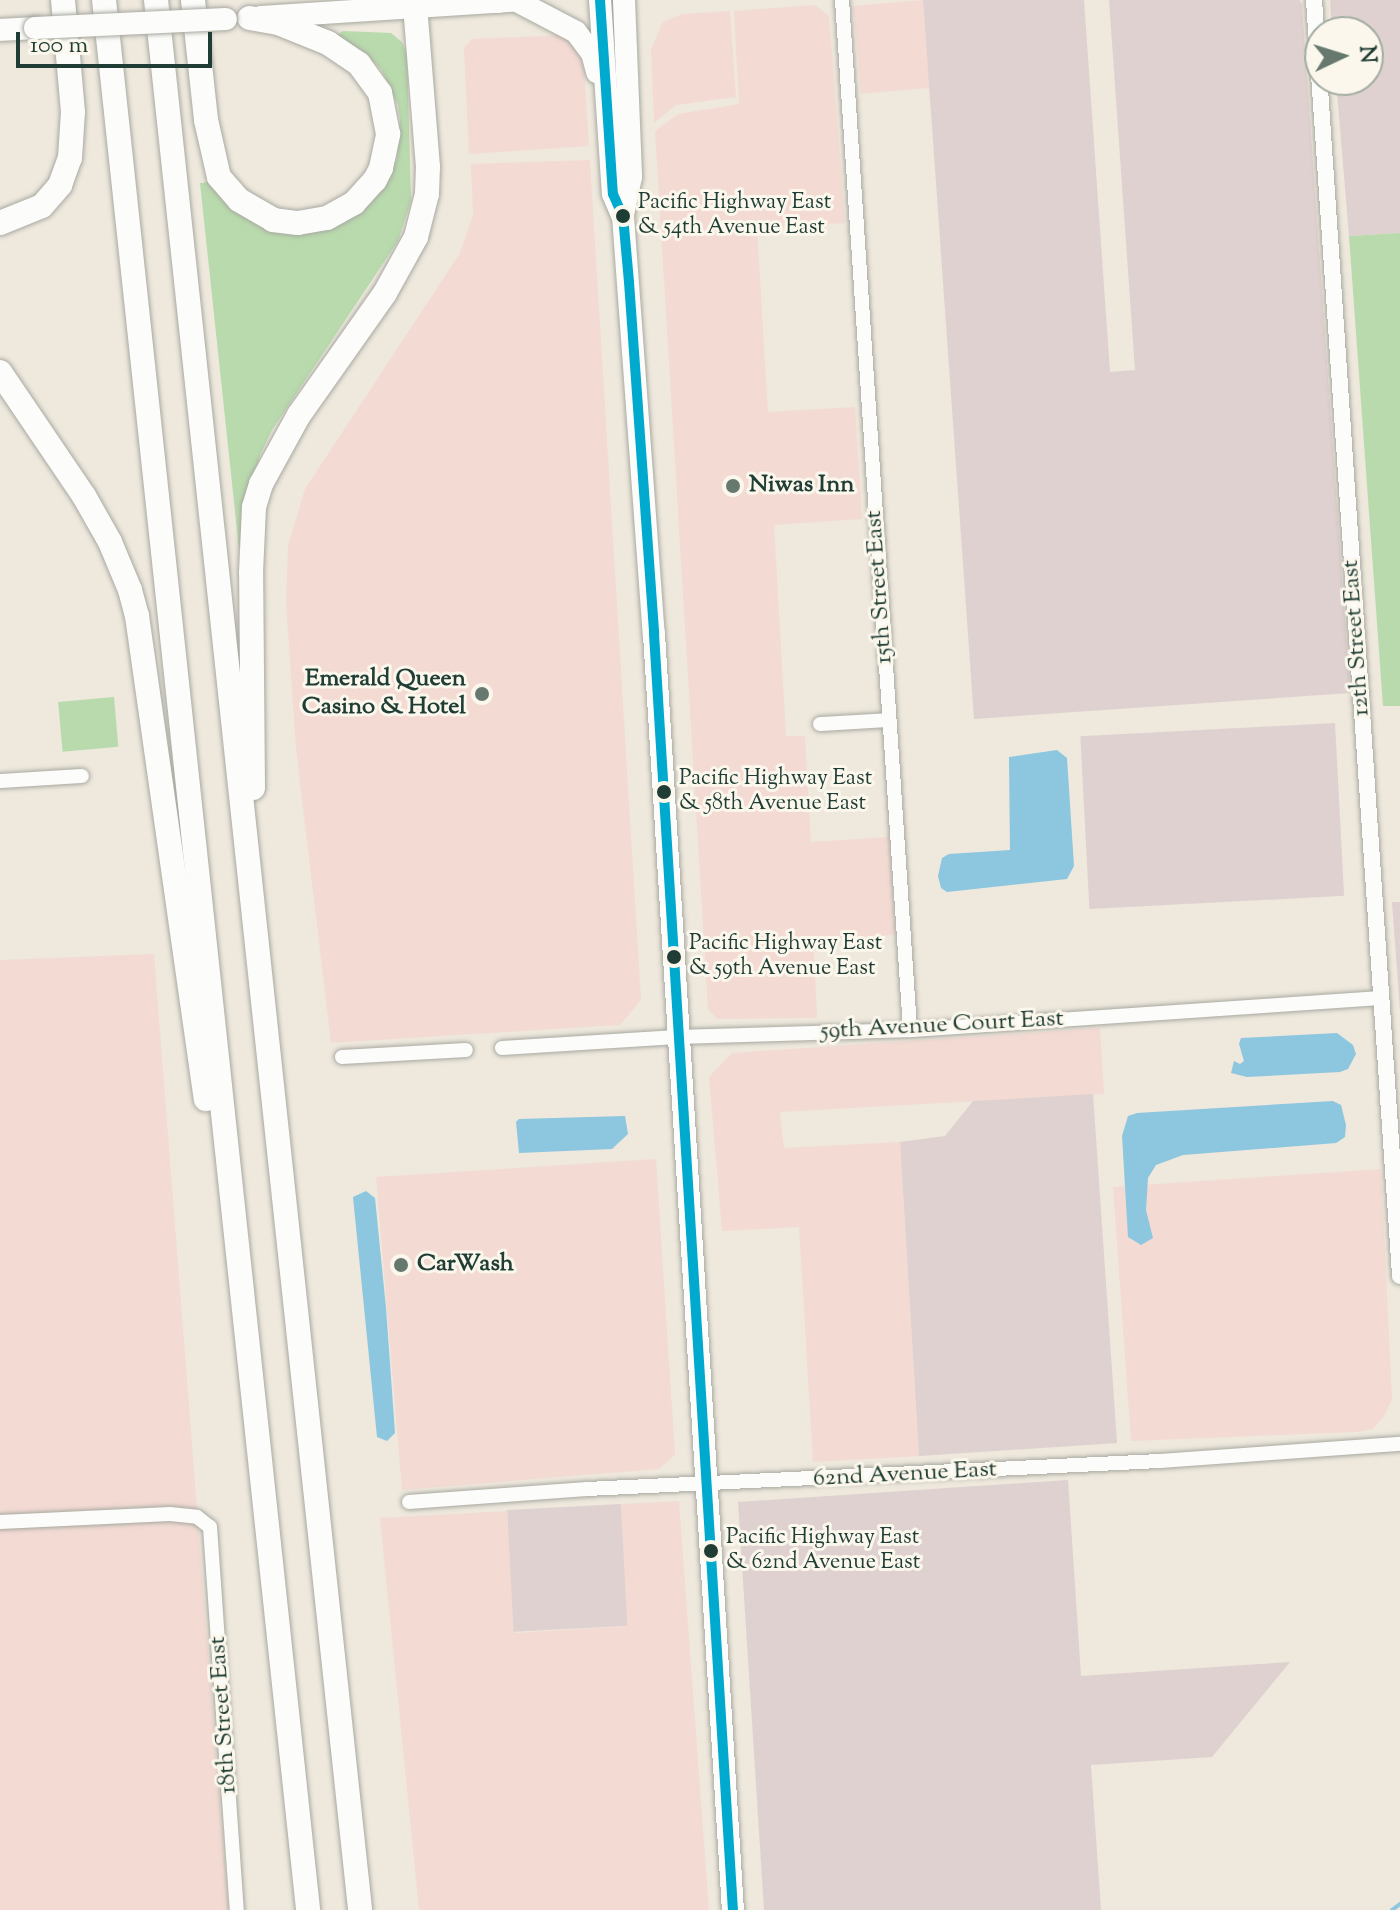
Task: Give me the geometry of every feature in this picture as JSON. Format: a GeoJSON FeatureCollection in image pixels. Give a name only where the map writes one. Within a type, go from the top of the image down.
{"type":"FeatureCollection","features":[{"type":"Feature","properties":{"kind":"highway"},"geometry":{"type":"LineString","coordinates":[[0,223],[42,206],[60,185],[70,158],[73,112],[63,0]]}},
{"type":"Feature","properties":{"kind":"highway"},"geometry":{"type":"LineString","coordinates":[[104,0],[308,1910]]}},
{"type":"Feature","properties":{"kind":"highway"},"geometry":{"type":"LineString","coordinates":[[156,0],[360,1910]]}},
{"type":"Feature","properties":{"kind":"highway"},"geometry":{"type":"LineString","coordinates":[[193,0],[206,120],[219,177],[239,200],[273,220],[298,223],[327,218],[354,203],[375,180],[381,168],[388,134],[380,93],[359,64],[328,43],[278,23],[237,18]]}},
{"type":"Feature","properties":{"kind":"highway"},"geometry":{"type":"LineString","coordinates":[[264,1033],[251,746],[254,507],[261,484],[296,420],[385,293],[416,237],[427,194],[428,167],[415,7]]}},
{"type":"Feature","properties":{"kind":"highway"},"geometry":{"type":"LineString","coordinates":[[0,372],[84,496],[110,542],[130,590],[137,616],[204,1091],[230,1194]]}},
{"type":"Feature","properties":{"kind":"main road"},"geometry":{"type":"LineString","coordinates":[[0,30],[523,0]]}},
{"type":"Feature","properties":{"kind":"main road"},"geometry":{"type":"LineString","coordinates":[[600,0],[613,194],[623,216]]}},
{"type":"Feature","properties":{"kind":"main road"},"geometry":{"type":"LineString","coordinates":[[624,0],[631,177],[623,216],[654,634],[733,1910]]}},
{"type":"Feature","properties":{"kind":"main road"},"geometry":{"type":"LineString","coordinates":[[501,1],[576,32],[592,53],[607,109]]}},
{"type":"Feature","properties":{"kind":"street","name":"15th Street East"},"geometry":{"type":"LineString","coordinates":[[842,0],[910,1030]]}},
{"type":"Feature","properties":{"kind":"street","name":"12th Street East"},"geometry":{"type":"LineString","coordinates":[[1314,0],[1400,1276]]}},
{"type":"Feature","properties":{"kind":"street"},"geometry":{"type":"LineString","coordinates":[[820,724],[889,720]]}},
{"type":"Feature","properties":{"kind":"street"},"geometry":{"type":"LineString","coordinates":[[0,781],[82,776]]}},
{"type":"Feature","properties":{"kind":"street","name":"59th Avenue Court East"},"geometry":{"type":"LineString","coordinates":[[502,1048],[677,1037],[910,1030],[1381,998]]}},
{"type":"Feature","properties":{"kind":"street"},"geometry":{"type":"LineString","coordinates":[[342,1057],[466,1050]]}},
{"type":"Feature","properties":{"kind":"street","name":"62nd Avenue East"},"geometry":{"type":"LineString","coordinates":[[409,1502],[1151,1462],[1400,1444]]}},
{"type":"Feature","properties":{"kind":"street","name":"18th Street East"},"geometry":{"type":"LineString","coordinates":[[0,1522],[170,1514],[206,1521],[213,1537],[237,1910]]}},
{"type":"Feature","properties":{"kind":"shaded area"},"geometry":{"type":"Polygon","coordinates":[[[923,0],[931,88],[861,94],[853,6],[923,0]]]}},
{"type":"Feature","properties":{"kind":"shaded area"},"geometry":{"type":"Polygon","coordinates":[[[923,0],[1084,0],[1110,372],[1135,370],[1109,0],[1299,0],[1302,4],[1304,96],[1308,96],[1350,693],[974,719],[923,0]]]}},
{"type":"Feature","properties":{"kind":"shaded area"},"geometry":{"type":"Polygon","coordinates":[[[1330,0],[1400,0],[1400,233],[1349,236],[1337,96],[1384,96],[1384,16],[1331,16],[1330,0]]]}},
{"type":"Feature","properties":{"kind":"shaded area"},"geometry":{"type":"Polygon","coordinates":[[[815,5],[829,16],[845,223],[757,229],[768,412],[855,407],[862,519],[774,525],[786,736],[805,736],[811,842],[889,837],[895,935],[826,939],[814,951],[817,1018],[717,1019],[708,1009],[655,131],[678,114],[739,104],[734,11],[815,5]]]}},
{"type":"Feature","properties":{"kind":"shaded area"},"geometry":{"type":"Polygon","coordinates":[[[730,11],[736,97],[676,105],[654,123],[651,49],[663,22],[682,14],[730,11]]]}},
{"type":"Feature","properties":{"kind":"shaded area"},"geometry":{"type":"Polygon","coordinates":[[[564,35],[583,55],[589,146],[469,154],[464,48],[472,39],[564,35]]]}},
{"type":"Feature","properties":{"kind":"shaded area"},"geometry":{"type":"Polygon","coordinates":[[[590,160],[641,1000],[620,1025],[331,1043],[296,749],[286,603],[288,546],[305,489],[460,253],[473,215],[471,164],[590,160]]]}},
{"type":"Feature","properties":{"kind":"shaded area"},"geometry":{"type":"Polygon","coordinates":[[[1335,723],[1344,896],[1089,909],[1080,736],[1335,723]]]}},
{"type":"Feature","properties":{"kind":"shaded area"},"geometry":{"type":"Polygon","coordinates":[[[1392,902],[1400,902],[1400,1011],[1392,902]]]}},
{"type":"Feature","properties":{"kind":"shaded area"},"geometry":{"type":"Polygon","coordinates":[[[154,954],[228,1910],[0,1910],[0,960],[154,954]]]}},
{"type":"Feature","properties":{"kind":"shaded area"},"geometry":{"type":"Polygon","coordinates":[[[1100,1028],[1104,1094],[780,1112],[784,1148],[900,1142],[919,1456],[813,1462],[799,1227],[722,1231],[709,1077],[732,1053],[1100,1028]]]}},
{"type":"Feature","properties":{"kind":"shaded area"},"geometry":{"type":"Polygon","coordinates":[[[1093,1094],[1117,1443],[919,1456],[900,1142],[945,1136],[973,1101],[1093,1094]]]}},
{"type":"Feature","properties":{"kind":"shaded area"},"geometry":{"type":"Polygon","coordinates":[[[656,1159],[675,1455],[659,1469],[402,1490],[376,1177],[656,1159]]]}},
{"type":"Feature","properties":{"kind":"shaded area"},"geometry":{"type":"Polygon","coordinates":[[[1381,1169],[1392,1400],[1373,1429],[1131,1441],[1113,1187],[1381,1169]]]}},
{"type":"Feature","properties":{"kind":"shaded area"},"geometry":{"type":"Polygon","coordinates":[[[1068,1480],[1081,1676],[1290,1662],[1212,1757],[1091,1765],[1101,1910],[764,1910],[738,1502],[1068,1480]]]}},
{"type":"Feature","properties":{"kind":"shaded area"},"geometry":{"type":"Polygon","coordinates":[[[679,1501],[709,1910],[419,1910],[380,1518],[507,1511],[515,1633],[627,1626],[621,1504],[679,1501]]]}},
{"type":"Feature","properties":{"kind":"shaded area"},"geometry":{"type":"Polygon","coordinates":[[[621,1504],[627,1626],[514,1632],[507,1510],[621,1504]]]}},
{"type":"Feature","properties":{"kind":"green space"},"geometry":{"type":"Polygon","coordinates":[[[343,31],[391,33],[402,42],[407,54],[411,201],[398,241],[272,430],[260,455],[239,549],[200,183],[210,182],[235,211],[360,213],[372,202],[397,159],[398,105],[381,69],[366,54],[337,35],[343,31]]]}},
{"type":"Feature","properties":{"kind":"green space"},"geometry":{"type":"Polygon","coordinates":[[[1400,233],[1400,706],[1383,706],[1349,236],[1400,233]]]}},
{"type":"Feature","properties":{"kind":"green space"},"geometry":{"type":"Polygon","coordinates":[[[114,697],[118,747],[63,752],[58,702],[114,697]]]}},
{"type":"Feature","properties":{"kind":"water"},"geometry":{"type":"Polygon","coordinates":[[[1057,750],[1067,758],[1074,866],[1067,879],[947,892],[941,888],[938,876],[942,858],[949,854],[1010,850],[1009,757],[1057,750]]]}},
{"type":"Feature","properties":{"kind":"water"},"geometry":{"type":"Polygon","coordinates":[[[1337,1033],[1353,1045],[1356,1054],[1348,1069],[1247,1077],[1231,1073],[1234,1061],[1240,1064],[1244,1061],[1239,1044],[1241,1038],[1337,1033]]]}},
{"type":"Feature","properties":{"kind":"water"},"geometry":{"type":"Polygon","coordinates":[[[1333,1101],[1341,1105],[1346,1125],[1345,1137],[1336,1143],[1183,1155],[1156,1165],[1148,1178],[1146,1210],[1153,1238],[1141,1245],[1128,1237],[1122,1136],[1128,1116],[1333,1101]]]}},
{"type":"Feature","properties":{"kind":"water"},"geometry":{"type":"Polygon","coordinates":[[[625,1116],[628,1134],[612,1149],[519,1153],[516,1122],[519,1119],[625,1116]]]}},
{"type":"Feature","properties":{"kind":"water"},"geometry":{"type":"Polygon","coordinates":[[[366,1191],[375,1198],[386,1308],[395,1433],[387,1441],[377,1437],[353,1197],[366,1191]]]}},
{"type":"Feature","properties":{"kind":"waterway"},"geometry":{"type":"LineString","coordinates":[[1392,1910],[1400,1904]]}},
{"type":"Feature","properties":{"kind":"transit line"},"geometry":{"type":"LineString","coordinates":[[600,0],[613,194],[623,216],[629,282],[654,634],[733,1910]]}},
{"type":"Feature","properties":{"kind":"place","name":"Pacific Highway East & 54th Avenue East"},"geometry":{"type":"Point","coordinates":[623,216]}},
{"type":"Feature","properties":{"kind":"place","name":"Niwas Inn"},"geometry":{"type":"Point","coordinates":[733,486]}},
{"type":"Feature","properties":{"kind":"place","name":"Emerald Queen Casino & Hotel"},"geometry":{"type":"Point","coordinates":[482,694]}},
{"type":"Feature","properties":{"kind":"place","name":"Pacific Highway East & 58th Avenue East"},"geometry":{"type":"Point","coordinates":[664,792]}},
{"type":"Feature","properties":{"kind":"place","name":"Pacific Highway East & 59th Avenue East"},"geometry":{"type":"Point","coordinates":[674,957]}},
{"type":"Feature","properties":{"kind":"place","name":"CarWash"},"geometry":{"type":"Point","coordinates":[401,1265]}},
{"type":"Feature","properties":{"kind":"place","name":"Pacific Highway East & 62nd Avenue East"},"geometry":{"type":"Point","coordinates":[711,1551]}}]}
